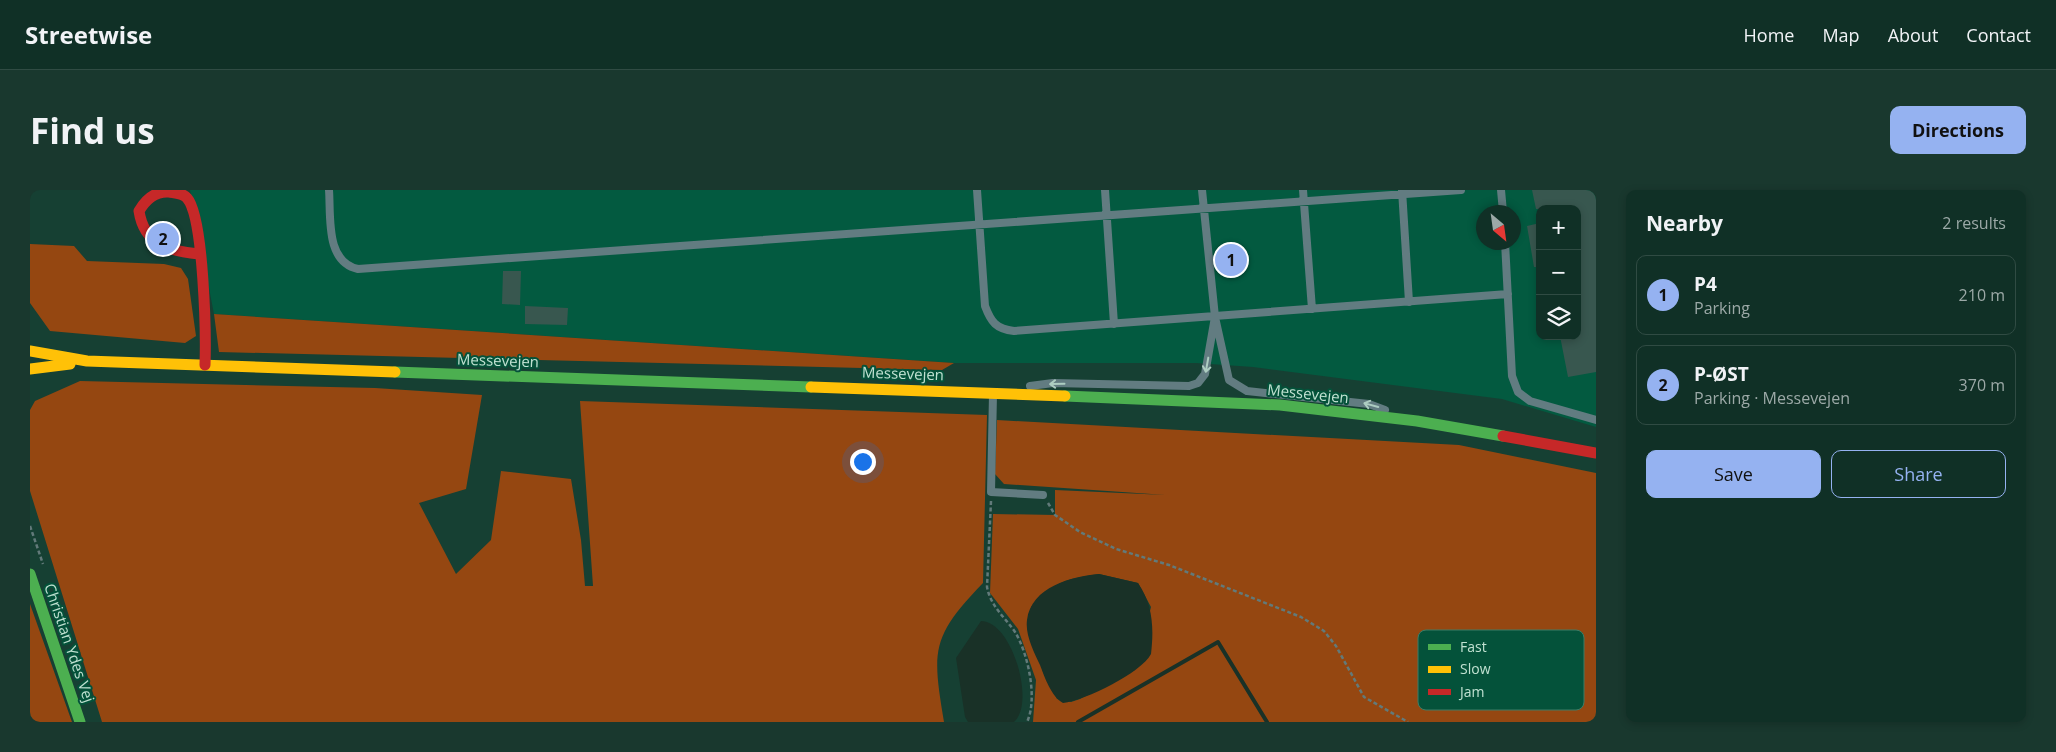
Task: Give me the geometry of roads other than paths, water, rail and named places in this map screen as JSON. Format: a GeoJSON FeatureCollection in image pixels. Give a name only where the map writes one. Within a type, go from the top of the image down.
{"type":"FeatureCollection","features":[{"type":"Feature","properties":{"kind":"main road"},"geometry":{"type":"LineString","coordinates":[[199,254],[174,251],[157,242],[142,227],[139,211],[148,197],[164,191],[192,195],[199,254],[206,365]]}},
{"type":"Feature","properties":{"kind":"main road","name":"Messevejen"},"geometry":{"type":"LineString","coordinates":[[30,351],[87,361],[993,392],[1280,405],[1418,421],[1596,453]]}},
{"type":"Feature","properties":{"kind":"main road","name":"Messevejen"},"geometry":{"type":"LineString","coordinates":[[30,369],[87,361]]}},
{"type":"Feature","properties":{"kind":"main road","name":"Christian Ydes Vej"},"geometry":{"type":"LineString","coordinates":[[30,574],[80,722]]}},
{"type":"Feature","properties":{"kind":"lane"},"geometry":{"type":"LineString","coordinates":[[330,190],[333,244],[336,254],[341,262],[358,269],[1304,201],[1402,192],[1460,190]]}},
{"type":"Feature","properties":{"kind":"lane"},"geometry":{"type":"LineString","coordinates":[[977,190],[985,306],[995,325],[1003,330],[1014,331],[1215,317],[1508,294]]}},
{"type":"Feature","properties":{"kind":"lane"},"geometry":{"type":"LineString","coordinates":[[1104,190],[1114,324]]}},
{"type":"Feature","properties":{"kind":"lane"},"geometry":{"type":"LineString","coordinates":[[1202,190],[1215,317],[1229,380],[1247,391],[1369,404],[1418,421]]}},
{"type":"Feature","properties":{"kind":"lane"},"geometry":{"type":"LineString","coordinates":[[1303,190],[1312,309]]}},
{"type":"Feature","properties":{"kind":"lane"},"geometry":{"type":"LineString","coordinates":[[1501,190],[1502,205]]}},
{"type":"Feature","properties":{"kind":"lane"},"geometry":{"type":"LineString","coordinates":[[1402,192],[1409,302]]}},
{"type":"Feature","properties":{"kind":"lane"},"geometry":{"type":"LineString","coordinates":[[1505,250],[1512,376],[1518,392],[1530,402],[1596,420]]}},
{"type":"Feature","properties":{"kind":"lane"},"geometry":{"type":"LineString","coordinates":[[1044,495],[991,492],[993,392],[1053,383],[1189,386],[1198,383],[1205,374],[1215,317]]}},
{"type":"Feature","properties":{"kind":"waterway"},"geometry":{"type":"LineString","coordinates":[[1078,722],[1218,642],[1267,722]]}},
{"type":"Feature","properties":{"kind":"place","name":"P-ØST"},"geometry":{"type":"Point","coordinates":[163,239]}},
{"type":"Feature","properties":{"kind":"place","name":"P4"},"geometry":{"type":"Point","coordinates":[1231,260]}}]}
